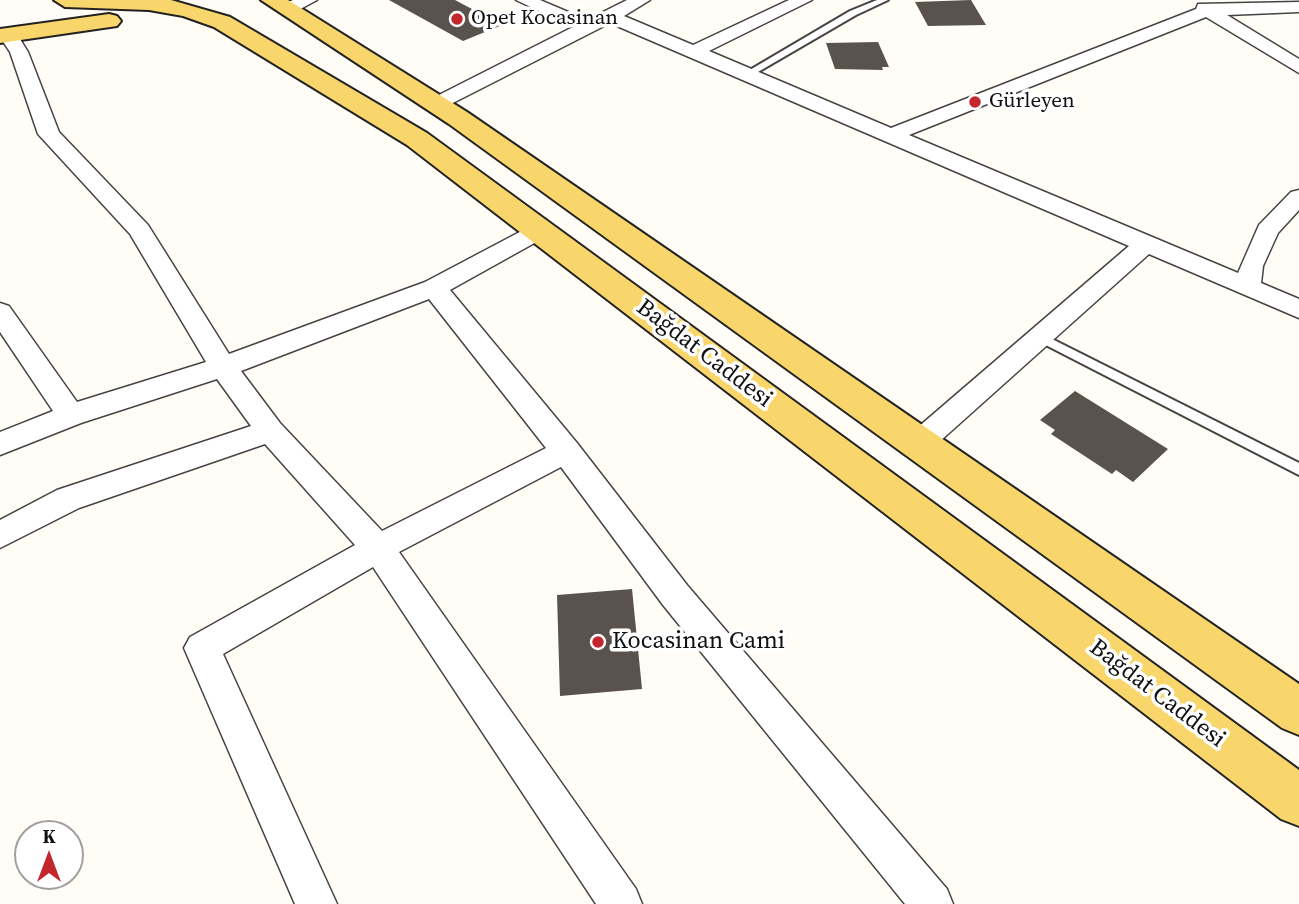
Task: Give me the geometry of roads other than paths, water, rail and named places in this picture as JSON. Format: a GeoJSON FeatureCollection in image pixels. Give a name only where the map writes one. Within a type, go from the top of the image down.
{"type":"FeatureCollection","features":[{"type":"Feature","properties":{"kind":"main road","name":"Bağdat Caddesi"},"geometry":{"type":"LineString","coordinates":[[57,2],[149,3],[188,10],[222,22],[417,139],[1299,802]]}},
{"type":"Feature","properties":{"kind":"main road","name":"Bağdat Caddesi"},"geometry":{"type":"LineString","coordinates":[[289,3],[1299,712]]}},
{"type":"Feature","properties":{"kind":"main road"},"geometry":{"type":"LineString","coordinates":[[4,26],[174,17],[222,22]]}},
{"type":"Feature","properties":{"kind":"street"},"geometry":{"type":"LineString","coordinates":[[525,0],[587,27]]}},
{"type":"Feature","properties":{"kind":"street"},"geometry":{"type":"LineString","coordinates":[[436,104],[641,0]]}},
{"type":"Feature","properties":{"kind":"street"},"geometry":{"type":"LineString","coordinates":[[694,51],[803,0]]}},
{"type":"Feature","properties":{"kind":"street"},"geometry":{"type":"LineString","coordinates":[[894,134],[1200,5],[1299,7]]}},
{"type":"Feature","properties":{"kind":"street"},"geometry":{"type":"LineString","coordinates":[[1200,5],[1299,67]]}},
{"type":"Feature","properties":{"kind":"street"},"geometry":{"type":"LineString","coordinates":[[609,16],[894,134],[1299,309]]}},
{"type":"Feature","properties":{"kind":"street"},"geometry":{"type":"LineString","coordinates":[[4,26],[19,52],[49,134],[140,230],[223,367],[270,431],[378,548],[621,904]]}},
{"type":"Feature","properties":{"kind":"street"},"geometry":{"type":"LineString","coordinates":[[1248,288],[1251,266],[1267,230],[1299,197]]}},
{"type":"Feature","properties":{"kind":"street"},"geometry":{"type":"LineString","coordinates":[[0,444],[71,415],[223,367],[434,288],[540,231]]}},
{"type":"Feature","properties":{"kind":"street"},"geometry":{"type":"LineString","coordinates":[[919,443],[1146,244]]}},
{"type":"Feature","properties":{"kind":"street"},"geometry":{"type":"LineString","coordinates":[[434,288],[566,451],[675,595],[932,904]]}},
{"type":"Feature","properties":{"kind":"street"},"geometry":{"type":"LineString","coordinates":[[0,312],[71,415]]}},
{"type":"Feature","properties":{"kind":"street"},"geometry":{"type":"LineString","coordinates":[[0,535],[68,499],[270,431]]}},
{"type":"Feature","properties":{"kind":"street"},"geometry":{"type":"LineString","coordinates":[[311,902],[202,648],[378,548],[566,451]]}},
{"type":"Feature","properties":{"kind":"lane"},"geometry":{"type":"LineString","coordinates":[[748,74],[853,13],[884,0]]}},
{"type":"Feature","properties":{"kind":"lane"},"geometry":{"type":"LineString","coordinates":[[1040,337],[1299,469]]}},
{"type":"Feature","properties":{"kind":"place","name":"Opet Kocasinan"},"geometry":{"type":"Point","coordinates":[457,19]}},
{"type":"Feature","properties":{"kind":"place","name":"Gürleyen"},"geometry":{"type":"Point","coordinates":[975,102]}},
{"type":"Feature","properties":{"kind":"place","name":"Kocasinan Cami"},"geometry":{"type":"Point","coordinates":[598,642]}}]}
